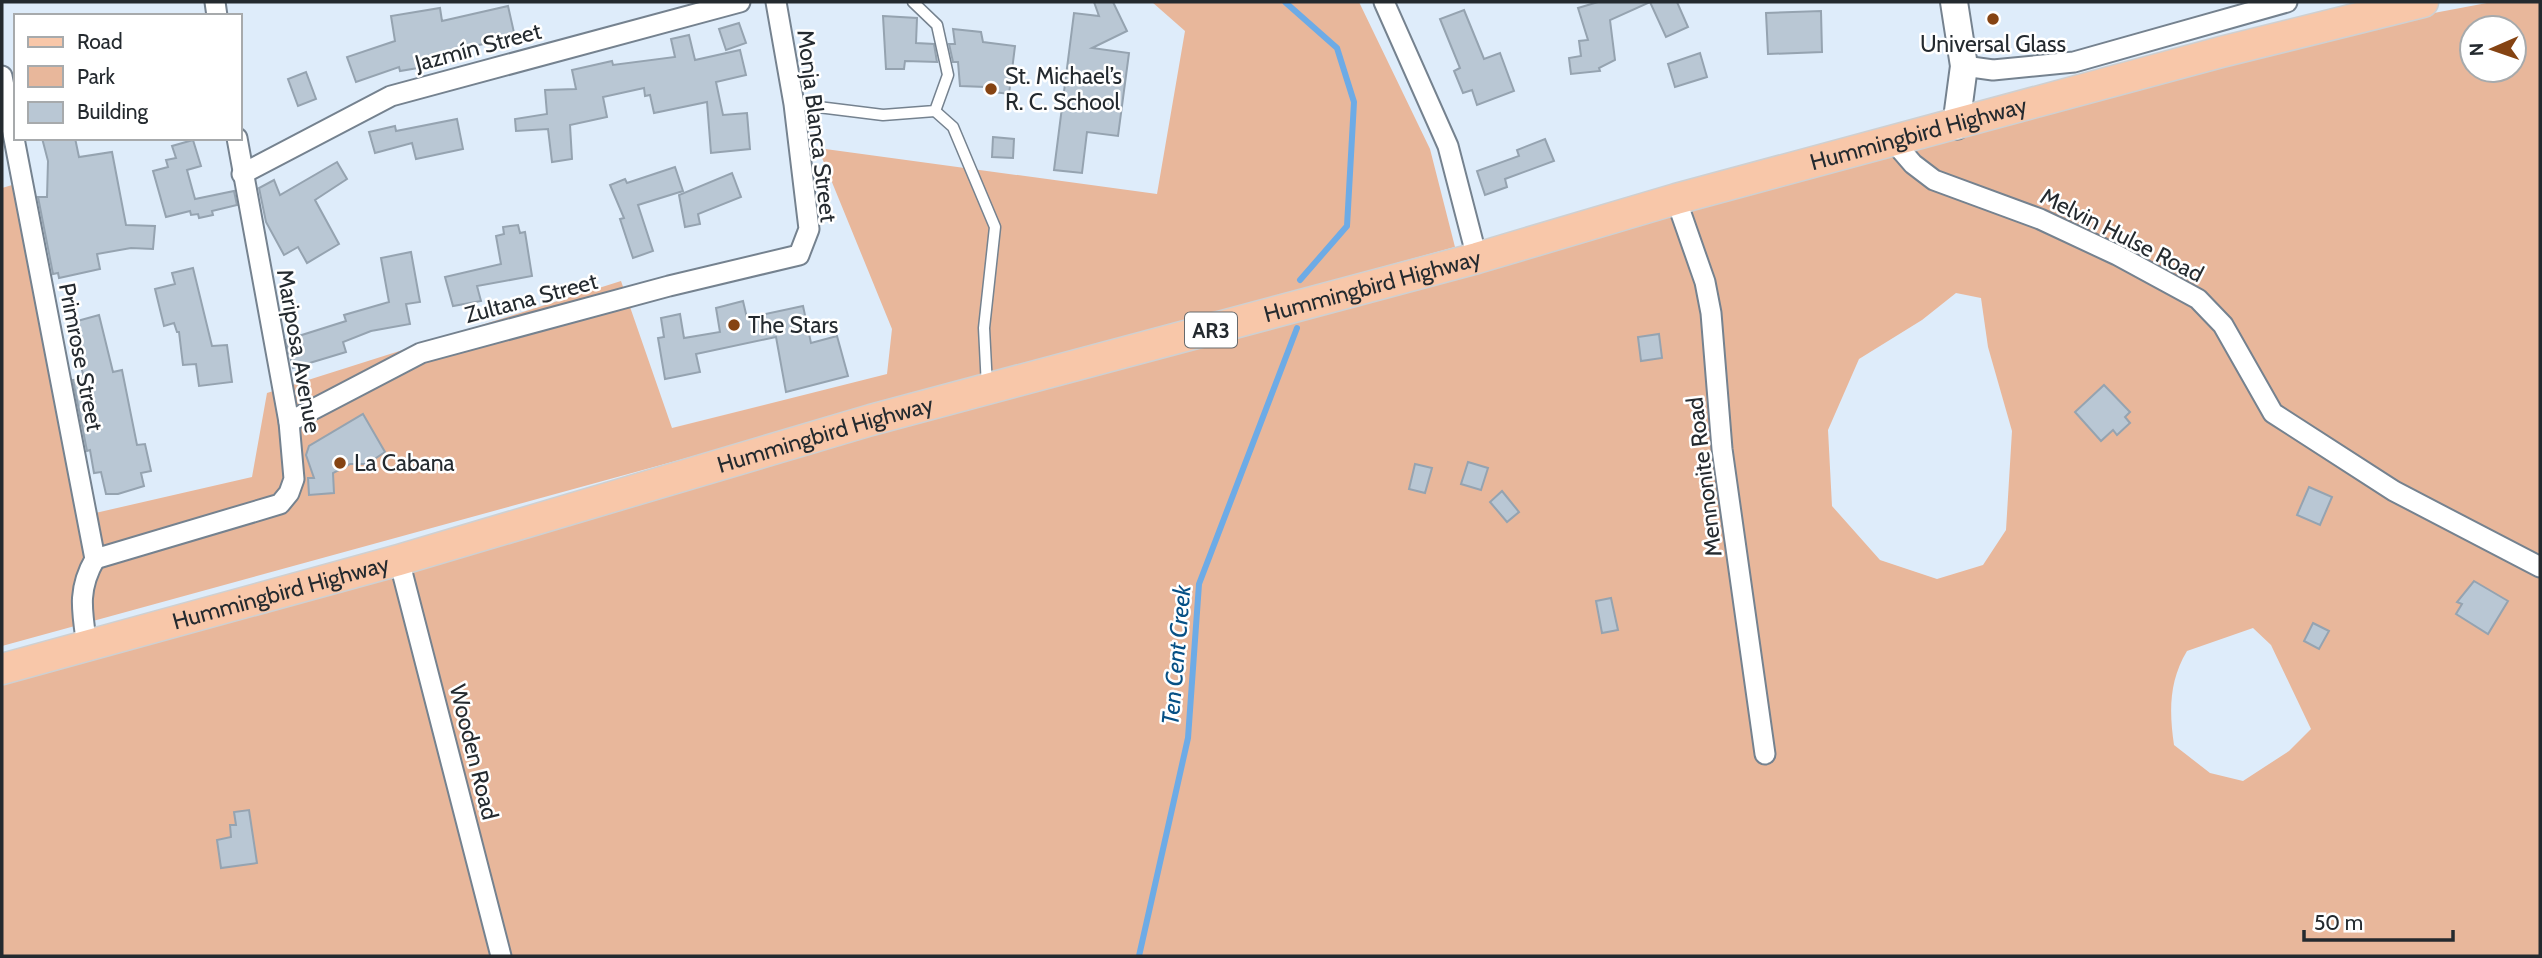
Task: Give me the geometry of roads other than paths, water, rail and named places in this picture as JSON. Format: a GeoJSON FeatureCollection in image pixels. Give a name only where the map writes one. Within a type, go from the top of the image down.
{"type":"FeatureCollection","features":[{"type":"Feature","properties":{"kind":"main road","name":"Hummingbird Highway"},"geometry":{"type":"LineString","coordinates":[[2,668],[399,560],[871,420],[1477,258],[1676,199],[1956,126],[2221,52],[2423,2]]}},
{"type":"Feature","properties":{"kind":"street","name":"Jazmín Street"},"geometry":{"type":"LineString","coordinates":[[242,174],[391,96],[740,2]]}},
{"type":"Feature","properties":{"kind":"street","name":"Monja Blanca Street"},"geometry":{"type":"LineString","coordinates":[[776,2],[794,104],[809,229],[799,255]]}},
{"type":"Feature","properties":{"kind":"street"},"geometry":{"type":"LineString","coordinates":[[1384,2],[1447,146],[1477,258]]}},
{"type":"Feature","properties":{"kind":"street"},"geometry":{"type":"LineString","coordinates":[[1954,2],[1964,66],[1956,126]]}},
{"type":"Feature","properties":{"kind":"street"},"geometry":{"type":"LineString","coordinates":[[1964,66],[1993,70],[2074,62],[2287,2]]}},
{"type":"Feature","properties":{"kind":"street","name":"Primrose Street"},"geometry":{"type":"LineString","coordinates":[[2,76],[14,138]]}},
{"type":"Feature","properties":{"kind":"street","name":"Primrose Street"},"geometry":{"type":"LineString","coordinates":[[14,140],[95,559]]}},
{"type":"Feature","properties":{"kind":"street","name":"Mariposa Avenue"},"geometry":{"type":"LineString","coordinates":[[95,559],[280,504],[289,493],[294,479],[289,422],[237,140]]}},
{"type":"Feature","properties":{"kind":"street","name":"Melvin Hulse Road"},"geometry":{"type":"LineString","coordinates":[[1894,142],[1913,164],[1934,180],[2040,219],[2117,255],[2198,299],[2224,325],[2273,413],[2394,491],[2540,567]]}},
{"type":"Feature","properties":{"kind":"street","name":"Mennonite Road"},"geometry":{"type":"LineString","coordinates":[[1676,199],[1705,282],[1711,313],[1722,449],[1765,754]]}},
{"type":"Feature","properties":{"kind":"street","name":"Zultana Street"},"geometry":{"type":"LineString","coordinates":[[289,422],[421,353],[669,286],[799,255]]}},
{"type":"Feature","properties":{"kind":"street"},"geometry":{"type":"LineString","coordinates":[[86,646],[81,603],[83,579],[95,559]]}},
{"type":"Feature","properties":{"kind":"street","name":"Wooden Road"},"geometry":{"type":"LineString","coordinates":[[399,560],[501,956]]}},
{"type":"Feature","properties":{"kind":"lane"},"geometry":{"type":"LineString","coordinates":[[913,2],[937,25],[948,75],[934,111]]}},
{"type":"Feature","properties":{"kind":"lane"},"geometry":{"type":"LineString","coordinates":[[794,104],[883,115],[934,111],[953,127],[995,226],[984,328],[987,391]]}},
{"type":"Feature","properties":{"kind":"waterway","name":"Ten Cent Creek"},"geometry":{"type":"LineString","coordinates":[[1285,2],[1337,48],[1354,102],[1347,226],[1300,280]]}},
{"type":"Feature","properties":{"kind":"waterway","name":"Ten Cent Creek"},"geometry":{"type":"LineString","coordinates":[[1139,956],[1188,738],[1199,584],[1297,328]]}},
{"type":"Feature","properties":{"kind":"place","name":"Universal Glass"},"geometry":{"type":"Point","coordinates":[1993,19]}},
{"type":"Feature","properties":{"kind":"place","name":"St. Michael’s R. C. School"},"geometry":{"type":"Point","coordinates":[991,89]}},
{"type":"Feature","properties":{"kind":"place","name":"The Stars"},"geometry":{"type":"Point","coordinates":[734,325]}},
{"type":"Feature","properties":{"kind":"place","name":"La Cabana"},"geometry":{"type":"Point","coordinates":[340,463]}}]}
